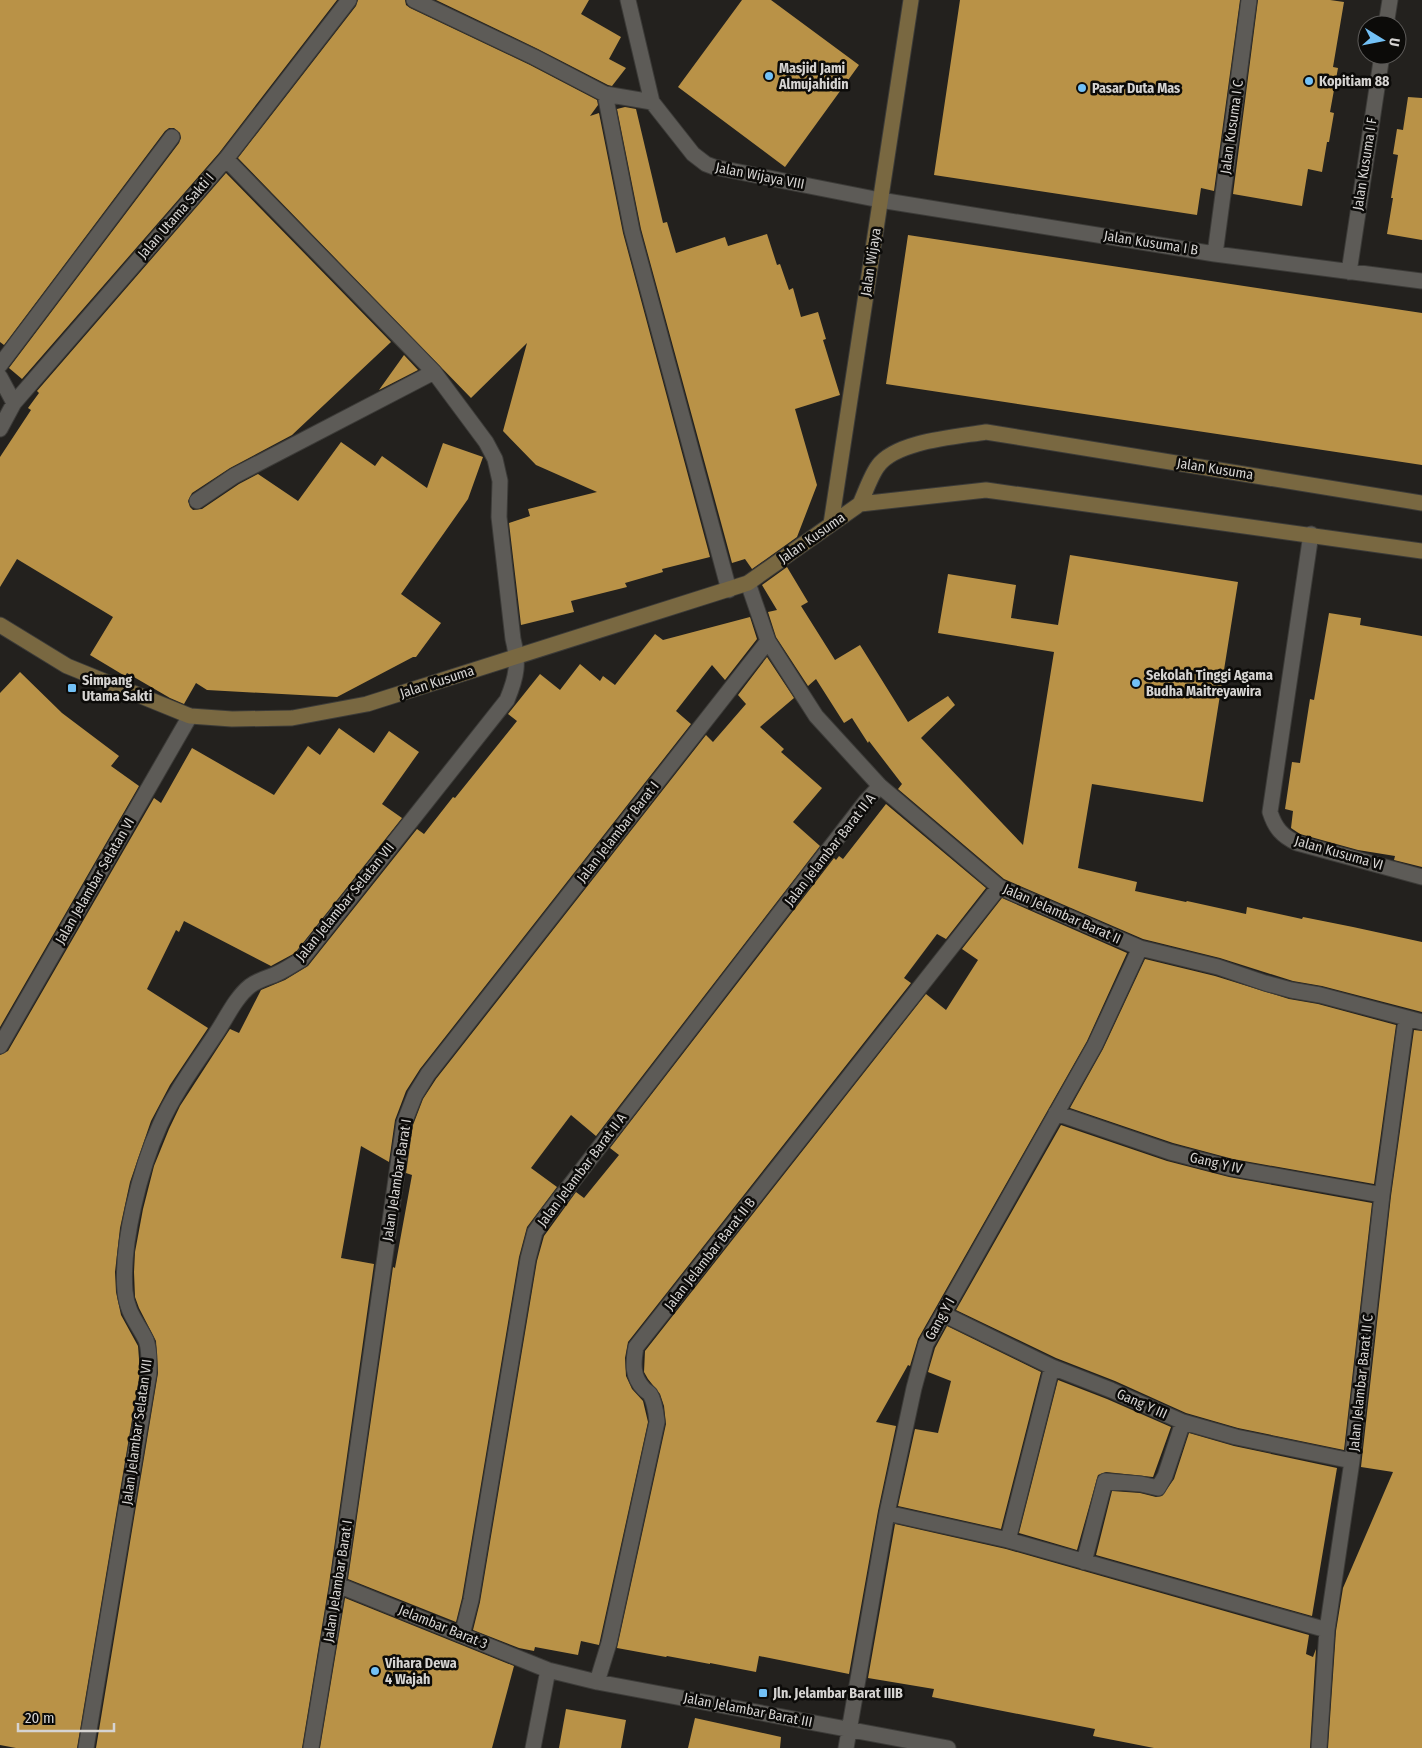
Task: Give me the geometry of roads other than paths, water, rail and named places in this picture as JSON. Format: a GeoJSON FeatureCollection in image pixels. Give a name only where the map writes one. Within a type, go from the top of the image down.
{"type":"FeatureCollection","features":[{"type":"Feature","properties":{"kind":"street","name":"Jalan Utama Sakti I"},"geometry":{"type":"LineString","coordinates":[[0,429],[14,403],[226,159],[349,0]]}},
{"type":"Feature","properties":{"kind":"street"},"geometry":{"type":"LineString","coordinates":[[414,0],[534,57],[605,94],[652,102]]}},
{"type":"Feature","properties":{"kind":"street","name":"Jalan Wijaya VIII"},"geometry":{"type":"LineString","coordinates":[[628,0],[652,102],[693,154],[706,164],[714,167],[880,200]]}},
{"type":"Feature","properties":{"kind":"street","name":"Jalan Wijaya"},"geometry":{"type":"LineString","coordinates":[[831,524],[911,0]]}},
{"type":"Feature","properties":{"kind":"street","name":"Jalan Kusuma I C"},"geometry":{"type":"LineString","coordinates":[[1215,254],[1248,0]]}},
{"type":"Feature","properties":{"kind":"street"},"geometry":{"type":"LineString","coordinates":[[1388,15],[1390,0]]}},
{"type":"Feature","properties":{"kind":"street","name":"Jalan Kusuma I F"},"geometry":{"type":"LineString","coordinates":[[1349,272],[1380,65]]}},
{"type":"Feature","properties":{"kind":"street"},"geometry":{"type":"LineString","coordinates":[[605,94],[632,230],[729,590]]}},
{"type":"Feature","properties":{"kind":"street"},"geometry":{"type":"LineString","coordinates":[[0,365],[172,137]]}},
{"type":"Feature","properties":{"kind":"street","name":"Jalan Jelambar Selatan VII"},"geometry":{"type":"LineString","coordinates":[[86,1748],[148,1373],[149,1353],[146,1341],[129,1310],[125,1293],[128,1240],[133,1209],[142,1174],[160,1125],[184,1081],[241,994],[258,980],[276,974],[301,960],[507,700],[516,678],[517,656],[513,639],[499,517],[500,481],[495,460],[486,442],[434,372],[226,159]]}},
{"type":"Feature","properties":{"kind":"street","name":"Jalan Kusuma I B"},"geometry":{"type":"LineString","coordinates":[[880,200],[1215,254],[1422,282]]}},
{"type":"Feature","properties":{"kind":"street"},"geometry":{"type":"LineString","coordinates":[[197,500],[234,476],[434,372]]}},
{"type":"Feature","properties":{"kind":"street"},"geometry":{"type":"LineString","coordinates":[[0,377],[14,403]]}},
{"type":"Feature","properties":{"kind":"street","name":"Jalan Kusuma"},"geometry":{"type":"LineString","coordinates":[[860,504],[878,466],[897,450],[937,440],[986,432],[1422,503]]}},
{"type":"Feature","properties":{"kind":"street","name":"Jalan Kusuma"},"geometry":{"type":"LineString","coordinates":[[0,625],[67,666],[190,716],[232,719],[282,718],[336,711],[366,704],[748,583],[860,504],[986,490],[1312,534],[1422,551]]}},
{"type":"Feature","properties":{"kind":"street","name":"Jalan Kusuma VI"},"geometry":{"type":"LineString","coordinates":[[1312,534],[1270,812],[1274,824],[1286,837],[1297,842],[1422,876]]}},
{"type":"Feature","properties":{"kind":"street"},"geometry":{"type":"LineString","coordinates":[[748,583],[768,641]]}},
{"type":"Feature","properties":{"kind":"street","name":"Jalan Jelambar Barat II"},"geometry":{"type":"LineString","coordinates":[[768,641],[816,716],[880,786],[999,887],[1140,948],[1218,967],[1274,986],[1320,995],[1422,1022]]}},
{"type":"Feature","properties":{"kind":"street","name":"Jalan Jelambar Barat I"},"geometry":{"type":"LineString","coordinates":[[311,1748],[338,1585],[404,1123],[415,1095],[434,1066],[768,641]]}},
{"type":"Feature","properties":{"kind":"street","name":"Jalan Jelambar Selatan VI"},"geometry":{"type":"LineString","coordinates":[[0,1046],[190,716]]}},
{"type":"Feature","properties":{"kind":"street","name":"Jalan Jelambar Barat II A"},"geometry":{"type":"LineString","coordinates":[[462,1635],[470,1600],[528,1259],[536,1232],[547,1215],[842,832],[880,786]]}},
{"type":"Feature","properties":{"kind":"street","name":"Jalan Jelambar Barat II B"},"geometry":{"type":"LineString","coordinates":[[597,1682],[609,1643],[658,1422],[650,1395],[636,1379],[633,1362],[636,1347],[999,887]]}},
{"type":"Feature","properties":{"kind":"street","name":"Gang Y I"},"geometry":{"type":"LineString","coordinates":[[846,1748],[851,1729],[887,1513],[914,1388],[926,1344],[1095,1045],[1140,948]]}},
{"type":"Feature","properties":{"kind":"street","name":"Jalan Jelambar Barat II C"},"geometry":{"type":"LineString","coordinates":[[1319,1748],[1328,1630],[1352,1461],[1382,1194],[1406,1019]]}},
{"type":"Feature","properties":{"kind":"street","name":"Gang Y IV"},"geometry":{"type":"LineString","coordinates":[[1056,1113],[1170,1152],[1232,1168],[1382,1194]]}},
{"type":"Feature","properties":{"kind":"street","name":"Gang Y III"},"geometry":{"type":"LineString","coordinates":[[943,1314],[1034,1356],[1052,1367],[1111,1390],[1183,1422],[1236,1437],[1352,1461]]}},
{"type":"Feature","properties":{"kind":"street"},"geometry":{"type":"LineString","coordinates":[[1008,1540],[1052,1367]]}},
{"type":"Feature","properties":{"kind":"street"},"geometry":{"type":"LineString","coordinates":[[1084,1562],[1105,1480],[1158,1488],[1165,1476],[1183,1422]]}},
{"type":"Feature","properties":{"kind":"street"},"geometry":{"type":"LineString","coordinates":[[887,1513],[1008,1540],[1328,1630]]}},
{"type":"Feature","properties":{"kind":"street","name":"Jelambar Barat 3"},"geometry":{"type":"LineString","coordinates":[[338,1585],[548,1670]]}},
{"type":"Feature","properties":{"kind":"street"},"geometry":{"type":"LineString","coordinates":[[533,1748],[548,1670]]}},
{"type":"Feature","properties":{"kind":"street","name":"Jalan Jelambar Barat III"},"geometry":{"type":"LineString","coordinates":[[548,1670],[597,1682],[948,1748]]}},
{"type":"Feature","properties":{"kind":"place","name":"Masjid Jami Almujahidin"},"geometry":{"type":"Point","coordinates":[769,76]}},
{"type":"Feature","properties":{"kind":"place","name":"Kopitiam 88"},"geometry":{"type":"Point","coordinates":[1309,81]}},
{"type":"Feature","properties":{"kind":"place","name":"Pasar Duta Mas"},"geometry":{"type":"Point","coordinates":[1082,88]}},
{"type":"Feature","properties":{"kind":"place","name":"Sekolah Tinggi Agama Budha Maitreyawira"},"geometry":{"type":"Point","coordinates":[1136,683]}},
{"type":"Feature","properties":{"kind":"place","name":"Simpang Utama Sakti"},"geometry":{"type":"Point","coordinates":[72,688]}},
{"type":"Feature","properties":{"kind":"place","name":"Vihara Dewa 4 Wajah"},"geometry":{"type":"Point","coordinates":[375,1671]}},
{"type":"Feature","properties":{"kind":"place","name":"Jln. Jelambar Barat IIIB"},"geometry":{"type":"Point","coordinates":[763,1693]}}]}
